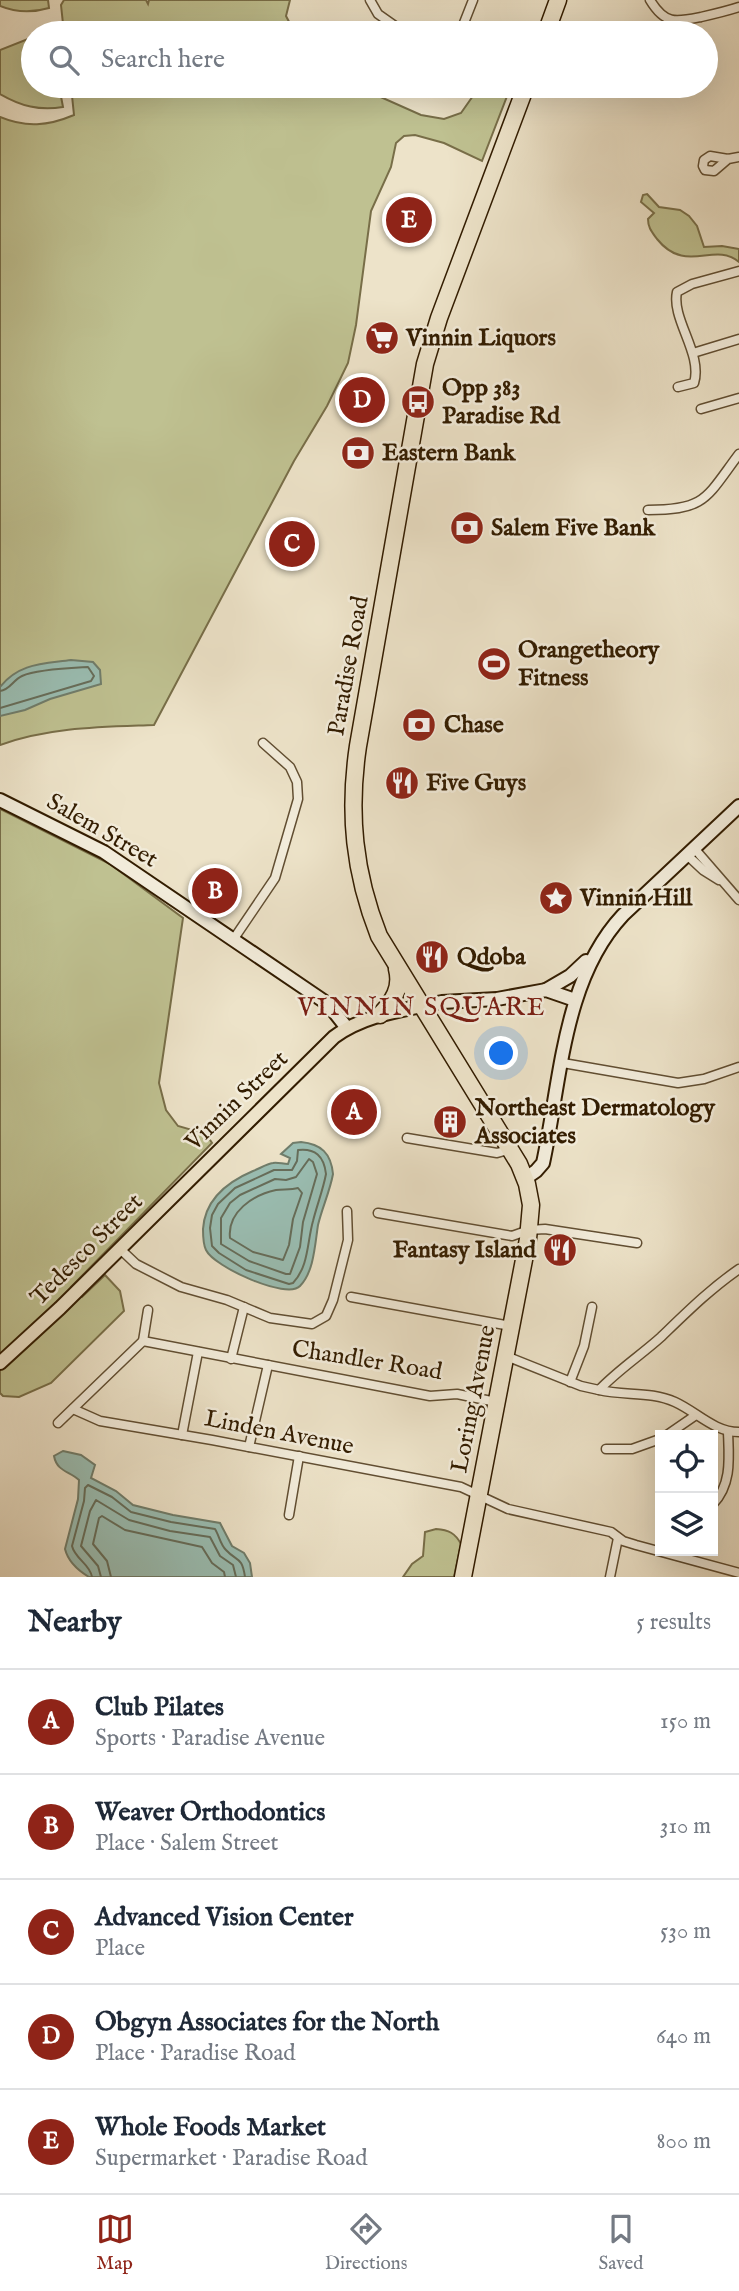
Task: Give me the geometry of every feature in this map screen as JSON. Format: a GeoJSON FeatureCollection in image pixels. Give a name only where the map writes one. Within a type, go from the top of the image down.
{"type":"FeatureCollection","features":[{"type":"Feature","properties":{"kind":"highway"},"geometry":{"type":"LineString","coordinates":[[550,21],[558,0]]}},
{"type":"Feature","properties":{"kind":"highway","name":"Paradise Road"},"geometry":{"type":"LineString","coordinates":[[522,98],[439,318],[425,364],[358,746],[352,795],[352,829],[356,858],[379,936],[511,1149],[526,1178],[531,1205],[529,1230]]}},
{"type":"Feature","properties":{"kind":"highway"},"geometry":{"type":"LineString","coordinates":[[380,1015],[392,1001],[399,985],[394,963]]}},
{"type":"Feature","properties":{"kind":"highway","name":"Loring Avenue"},"geometry":{"type":"LineString","coordinates":[[463,1577],[529,1230]]}},
{"type":"Feature","properties":{"kind":"main road","name":"Salem Street"},"geometry":{"type":"LineString","coordinates":[[0,800],[104,852],[328,1004],[347,1028]]}},
{"type":"Feature","properties":{"kind":"main road"},"geometry":{"type":"LineString","coordinates":[[547,990],[577,971],[623,915],[738,810]]}},
{"type":"Feature","properties":{"kind":"main road"},"geometry":{"type":"LineString","coordinates":[[526,1178],[542,1163],[575,1000],[600,944]]}},
{"type":"Feature","properties":{"kind":"main road","name":"Vinnin Street"},"geometry":{"type":"LineString","coordinates":[[172,1195],[316,1054],[347,1028],[380,1015],[442,1002],[497,999],[547,990],[575,1000]]}},
{"type":"Feature","properties":{"kind":"main road","name":"Tedesco Street"},"geometry":{"type":"LineString","coordinates":[[0,1363],[172,1195]]}},
{"type":"Feature","properties":{"kind":"street"},"geometry":{"type":"LineString","coordinates":[[370,0],[378,14],[388,21]]}},
{"type":"Feature","properties":{"kind":"street"},"geometry":{"type":"LineString","coordinates":[[465,21],[473,0]]}},
{"type":"Feature","properties":{"kind":"street"},"geometry":{"type":"LineString","coordinates":[[650,0],[665,17],[675,21]]}},
{"type":"Feature","properties":{"kind":"street"},"geometry":{"type":"LineString","coordinates":[[682,21],[739,7]]}},
{"type":"Feature","properties":{"kind":"street"},"geometry":{"type":"LineString","coordinates":[[728,159],[739,157]]}},
{"type":"Feature","properties":{"kind":"street"},"geometry":{"type":"LineString","coordinates":[[678,387],[696,380],[693,353],[676,297],[680,288],[739,273]]}},
{"type":"Feature","properties":{"kind":"street"},"geometry":{"type":"LineString","coordinates":[[693,353],[739,339]]}},
{"type":"Feature","properties":{"kind":"street"},"geometry":{"type":"LineString","coordinates":[[701,409],[739,398]]}},
{"type":"Feature","properties":{"kind":"street"},"geometry":{"type":"LineString","coordinates":[[648,510],[677,510],[696,504],[714,487],[739,454]]}},
{"type":"Feature","properties":{"kind":"street"},"geometry":{"type":"LineString","coordinates":[[233,940],[275,878],[298,799],[296,782],[290,767],[263,743]]}},
{"type":"Feature","properties":{"kind":"street"},"geometry":{"type":"LineString","coordinates":[[691,851],[739,900]]}},
{"type":"Feature","properties":{"kind":"street"},"geometry":{"type":"LineString","coordinates":[[563,1063],[678,1083],[704,1079],[739,1067]]}},
{"type":"Feature","properties":{"kind":"street"},"geometry":{"type":"LineString","coordinates":[[407,1138],[497,1153],[511,1149]]}},
{"type":"Feature","properties":{"kind":"street"},"geometry":{"type":"LineString","coordinates":[[119,1248],[136,1264],[181,1287],[227,1300],[270,1318],[312,1324],[326,1316],[333,1300],[348,1240],[347,1211]]}},
{"type":"Feature","properties":{"kind":"street"},"geometry":{"type":"LineString","coordinates":[[378,1213],[512,1236],[529,1230],[545,1229],[637,1243]]}},
{"type":"Feature","properties":{"kind":"street"},"geometry":{"type":"LineString","coordinates":[[599,1391],[739,1269]]}},
{"type":"Feature","properties":{"kind":"street"},"geometry":{"type":"LineString","coordinates":[[351,1297],[511,1326]]}},
{"type":"Feature","properties":{"kind":"street"},"geometry":{"type":"LineString","coordinates":[[231,1359],[244,1307]]}},
{"type":"Feature","properties":{"kind":"street"},"geometry":{"type":"LineString","coordinates":[[570,1382],[584,1346],[592,1307]]}},
{"type":"Feature","properties":{"kind":"street"},"geometry":{"type":"LineString","coordinates":[[58,1423],[143,1341],[148,1310]]}},
{"type":"Feature","properties":{"kind":"street","name":"Chandler Road"},"geometry":{"type":"LineString","coordinates":[[143,1341],[430,1396],[457,1394],[496,1402]]}},
{"type":"Feature","properties":{"kind":"street"},"geometry":{"type":"LineString","coordinates":[[183,1435],[198,1353]]}},
{"type":"Feature","properties":{"kind":"street"},"geometry":{"type":"LineString","coordinates":[[506,1356],[599,1391],[659,1396],[677,1403],[728,1432],[739,1432]]}},
{"type":"Feature","properties":{"kind":"street"},"geometry":{"type":"LineString","coordinates":[[249,1447],[268,1365]]}},
{"type":"Feature","properties":{"kind":"street","name":"Linden Avenue"},"geometry":{"type":"LineString","coordinates":[[72,1409],[100,1421],[461,1488],[508,1509],[611,1532],[618,1538],[655,1548]]}},
{"type":"Feature","properties":{"kind":"street"},"geometry":{"type":"LineString","coordinates":[[674,1430],[696,1415]]}},
{"type":"Feature","properties":{"kind":"street"},"geometry":{"type":"LineString","coordinates":[[718,1497],[727,1479],[728,1432]]}},
{"type":"Feature","properties":{"kind":"street"},"geometry":{"type":"LineString","coordinates":[[606,1449],[632,1449],[655,1441]]}},
{"type":"Feature","properties":{"kind":"street"},"geometry":{"type":"LineString","coordinates":[[289,1515],[299,1456]]}},
{"type":"Feature","properties":{"kind":"street"},"geometry":{"type":"LineString","coordinates":[[610,1577],[618,1538]]}},
{"type":"Feature","properties":{"kind":"street","name":"Linden Avenue"},"geometry":{"type":"LineString","coordinates":[[684,1556],[739,1573]]}},
{"type":"Feature","properties":{"kind":"green space"},"geometry":{"type":"Polygon","coordinates":[[[0,0],[48,0],[49,8],[18,11],[0,6],[0,0]]]}},
{"type":"Feature","properties":{"kind":"green space"},"geometry":{"type":"Polygon","coordinates":[[[64,0],[146,0],[148,4],[149,0],[290,0],[286,16],[289,21],[63,21],[61,5],[64,0]]]}},
{"type":"Feature","properties":{"kind":"green space"},"geometry":{"type":"Polygon","coordinates":[[[21,42],[21,98],[61,98],[63,107],[30,106],[0,94],[0,50],[21,42]]]}},
{"type":"Feature","properties":{"kind":"green space"},"geometry":{"type":"Polygon","coordinates":[[[72,98],[383,98],[421,115],[444,119],[461,113],[472,98],[506,98],[482,161],[444,143],[415,135],[404,136],[396,143],[391,167],[371,211],[356,325],[348,363],[154,725],[57,731],[0,745],[0,117],[19,123],[37,124],[74,115],[72,98]]]}},
{"type":"Feature","properties":{"kind":"green space"},"geometry":{"type":"Polygon","coordinates":[[[647,194],[659,207],[680,210],[689,216],[697,226],[704,247],[739,249],[739,262],[729,256],[689,257],[668,249],[657,239],[650,227],[648,219],[654,213],[641,202],[643,195],[647,194]]]}},
{"type":"Feature","properties":{"kind":"green space"},"geometry":{"type":"Polygon","coordinates":[[[0,809],[110,864],[183,918],[159,1083],[166,1110],[178,1126],[206,1134],[212,1143],[71,1287],[82,1297],[105,1275],[120,1291],[124,1311],[51,1383],[19,1397],[3,1396],[0,1393],[0,809]]]}},
{"type":"Feature","properties":{"kind":"green space"},"geometry":{"type":"Polygon","coordinates":[[[436,1529],[451,1533],[461,1544],[454,1577],[403,1577],[412,1564],[423,1556],[425,1532],[436,1529]]]}},
{"type":"Feature","properties":{"kind":"water"},"geometry":{"type":"Polygon","coordinates":[[[71,660],[93,662],[100,670],[101,684],[0,716],[0,687],[7,679],[32,666],[71,660]]]}},
{"type":"Feature","properties":{"kind":"water"},"geometry":{"type":"Polygon","coordinates":[[[301,1142],[324,1151],[330,1160],[333,1174],[305,1280],[293,1289],[281,1289],[251,1280],[222,1265],[206,1250],[203,1229],[208,1209],[226,1186],[268,1164],[288,1164],[290,1158],[281,1154],[293,1143],[301,1142]]]}},
{"type":"Feature","properties":{"kind":"water"},"geometry":{"type":"Polygon","coordinates":[[[63,1451],[81,1455],[95,1465],[91,1478],[116,1491],[133,1505],[220,1523],[232,1546],[244,1553],[250,1563],[252,1577],[85,1575],[71,1562],[65,1549],[78,1499],[79,1480],[58,1465],[54,1456],[63,1451]]]}},
{"type":"Feature","properties":{"kind":"place","name":"Whole Foods Market"},"geometry":{"type":"Point","coordinates":[409,220]}},
{"type":"Feature","properties":{"kind":"place","name":"Vinnin Liquors"},"geometry":{"type":"Point","coordinates":[382,338]}},
{"type":"Feature","properties":{"kind":"place","name":"Obgyn Associates for the North"},"geometry":{"type":"Point","coordinates":[362,400]}},
{"type":"Feature","properties":{"kind":"place","name":"Opp 383 Paradise Rd"},"geometry":{"type":"Point","coordinates":[418,402]}},
{"type":"Feature","properties":{"kind":"place","name":"Eastern Bank"},"geometry":{"type":"Point","coordinates":[358,453]}},
{"type":"Feature","properties":{"kind":"place","name":"Salem Five Bank"},"geometry":{"type":"Point","coordinates":[467,528]}},
{"type":"Feature","properties":{"kind":"place","name":"Advanced Vision Center"},"geometry":{"type":"Point","coordinates":[292,544]}},
{"type":"Feature","properties":{"kind":"place","name":"Orangetheory Fitness"},"geometry":{"type":"Point","coordinates":[494,664]}},
{"type":"Feature","properties":{"kind":"place","name":"Chase"},"geometry":{"type":"Point","coordinates":[419,725]}},
{"type":"Feature","properties":{"kind":"place","name":"Five Guys"},"geometry":{"type":"Point","coordinates":[402,783]}},
{"type":"Feature","properties":{"kind":"place","name":"Weaver Orthodontics"},"geometry":{"type":"Point","coordinates":[215,891]}},
{"type":"Feature","properties":{"kind":"place","name":"Vinnin Hill"},"geometry":{"type":"Point","coordinates":[556,898]}},
{"type":"Feature","properties":{"kind":"place","name":"Qdoba"},"geometry":{"type":"Point","coordinates":[432,957]}},
{"type":"Feature","properties":{"kind":"place","name":"Club Pilates"},"geometry":{"type":"Point","coordinates":[354,1112]}},
{"type":"Feature","properties":{"kind":"place","name":"Northeast Dermatology Associates"},"geometry":{"type":"Point","coordinates":[450,1122]}},
{"type":"Feature","properties":{"kind":"place","name":"Fantasy Island"},"geometry":{"type":"Point","coordinates":[560,1250]}},
{"type":"Feature","properties":{"kind":"district","name":"VINNIN SQUARE"},"geometry":{"type":"Point","coordinates":[422,1007]}}]}
